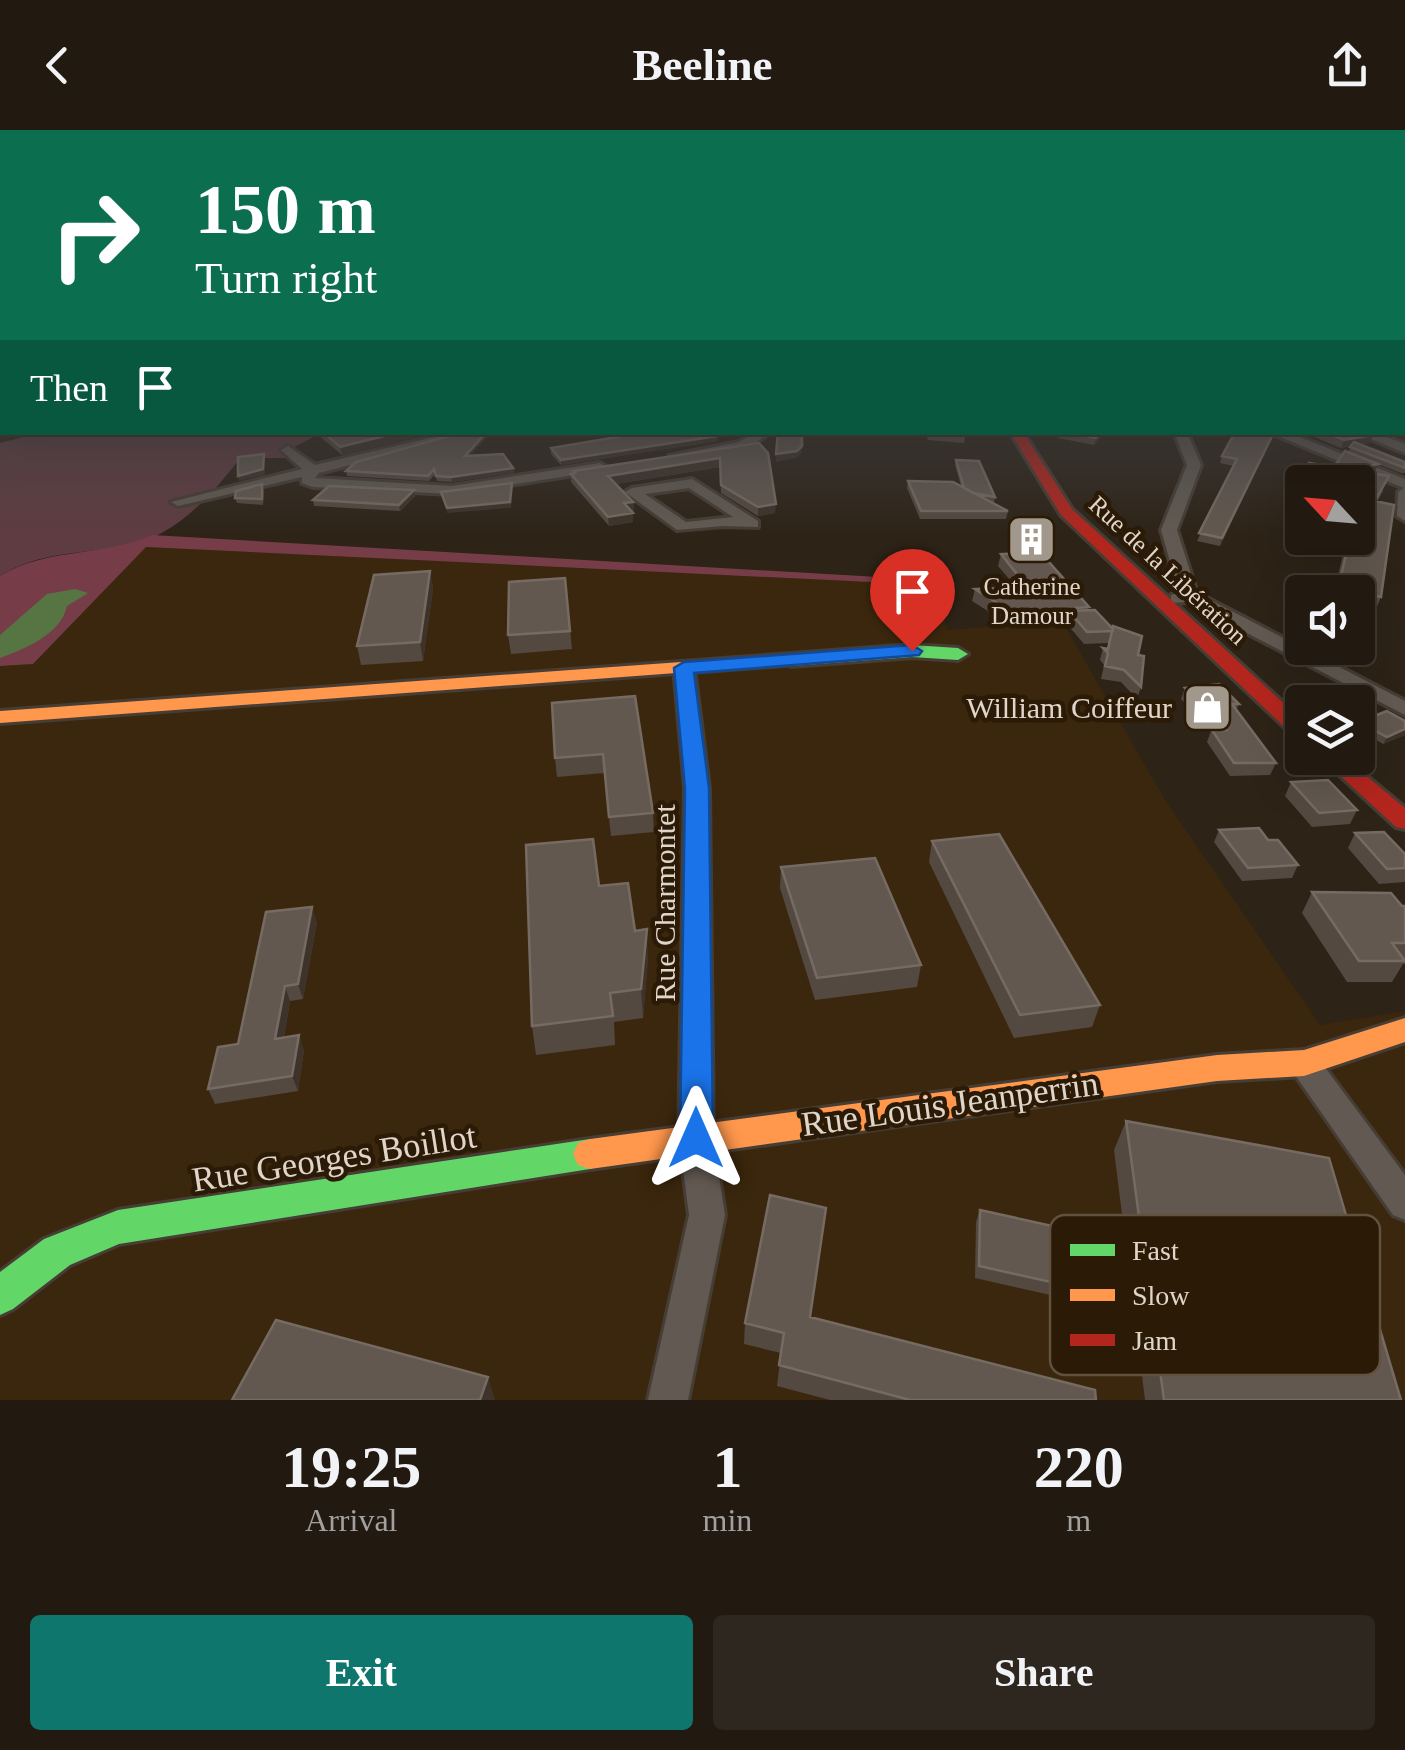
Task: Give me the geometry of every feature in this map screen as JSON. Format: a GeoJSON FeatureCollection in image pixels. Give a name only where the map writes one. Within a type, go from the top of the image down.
{"type":"FeatureCollection","features":[{"type":"Feature","properties":{"kind":"street"},"geometry":{"type":"LineString","coordinates":[[178,502],[461,435]]}},
{"type":"Feature","properties":{"kind":"street"},"geometry":{"type":"LineString","coordinates":[[663,458],[743,446],[758,435]]}},
{"type":"Feature","properties":{"kind":"street","name":"Rue de la Libération"},"geometry":{"type":"LineString","coordinates":[[1018,435],[1066,512],[1285,716]]}},
{"type":"Feature","properties":{"kind":"street"},"geometry":{"type":"LineString","coordinates":[[1181,435],[1194,465],[1169,530],[1189,596]]}},
{"type":"Feature","properties":{"kind":"street"},"geometry":{"type":"LineString","coordinates":[[1282,435],[1405,484]]}},
{"type":"Feature","properties":{"kind":"street"},"geometry":{"type":"LineString","coordinates":[[1368,435],[1405,450]]}},
{"type":"Feature","properties":{"kind":"street"},"geometry":{"type":"LineString","coordinates":[[288,450],[312,470]]}},
{"type":"Feature","properties":{"kind":"street"},"geometry":{"type":"LineString","coordinates":[[312,470],[307,480],[313,483],[431,491],[625,464]]}},
{"type":"Feature","properties":{"kind":"street"},"geometry":{"type":"LineString","coordinates":[[638,476],[652,489]]}},
{"type":"Feature","properties":{"kind":"street"},"geometry":{"type":"LineString","coordinates":[[692,482],[753,524],[724,521],[683,528],[632,492],[652,489],[692,482]]}},
{"type":"Feature","properties":{"kind":"street"},"geometry":{"type":"LineString","coordinates":[[1405,492],[1405,516]]}},
{"type":"Feature","properties":{"kind":"street"},"geometry":{"type":"LineString","coordinates":[[1159,602],[1189,596],[1405,709]]}},
{"type":"Feature","properties":{"kind":"street"},"geometry":{"type":"LineString","coordinates":[[0,717],[912,651],[958,654]]}},
{"type":"Feature","properties":{"kind":"street","name":"Rue Charmontet"},"geometry":{"type":"LineString","coordinates":[[684,668],[697,788],[696,1138]]}},
{"type":"Feature","properties":{"kind":"street"},"geometry":{"type":"LineString","coordinates":[[1352,775],[1405,820]]}},
{"type":"Feature","properties":{"kind":"street","name":"Rue Louis Jeanperrin"},"geometry":{"type":"LineString","coordinates":[[696,1138],[1217,1068],[1304,1064],[1405,1030]]}},
{"type":"Feature","properties":{"kind":"street"},"geometry":{"type":"LineString","coordinates":[[1304,1064],[1405,1202]]}},
{"type":"Feature","properties":{"kind":"street"},"geometry":{"type":"LineString","coordinates":[[668,1400],[707,1215],[696,1138]]}},
{"type":"Feature","properties":{"kind":"street","name":"Rue Georges Boillot"},"geometry":{"type":"LineString","coordinates":[[0,1296],[57,1252],[118,1227],[696,1138]]}},
{"type":"Feature","properties":{"kind":"shaded area"},"geometry":{"type":"Polygon","coordinates":[[[32,435],[317,435],[289,450],[295,458],[240,458],[191,513],[161,534],[126,546],[30,562],[0,576],[0,443],[32,435]]]}},
{"type":"Feature","properties":{"kind":"shaded area"},"geometry":{"type":"Polygon","coordinates":[[[152,535],[930,580],[932,585],[146,547],[33,664],[0,666],[0,576],[37,560],[114,547],[152,535]]]}},
{"type":"Feature","properties":{"kind":"shaded area"},"geometry":{"type":"Polygon","coordinates":[[[145,547],[932,585],[948,630],[1062,621],[1165,800],[1320,1025],[1405,1011],[1405,1400],[0,1400],[0,666],[33,664],[145,547]]]}},
{"type":"Feature","properties":{"kind":"shaded area"},"geometry":{"type":"Polygon","coordinates":[[[75,589],[88,593],[67,606],[58,625],[31,645],[0,658],[0,635],[47,594],[75,589]]]}},
{"type":"Feature","properties":{"kind":"building"},"geometry":{"type":"Polygon","coordinates":[[[326,435],[389,435],[340,447],[326,435]]]}},
{"type":"Feature","properties":{"kind":"building"},"geometry":{"type":"Polygon","coordinates":[[[452,435],[484,435],[465,456],[503,454],[513,468],[451,477],[436,476],[434,469],[428,476],[346,471],[356,462],[452,435]]]}},
{"type":"Feature","properties":{"kind":"building"},"geometry":{"type":"Polygon","coordinates":[[[778,435],[802,435],[802,446],[797,451],[776,454],[778,435]]]}},
{"type":"Feature","properties":{"kind":"building"},"geometry":{"type":"Polygon","coordinates":[[[1233,435],[1273,435],[1222,538],[1199,533],[1237,459],[1222,456],[1233,435]]]}},
{"type":"Feature","properties":{"kind":"building"},"geometry":{"type":"Polygon","coordinates":[[[1332,435],[1373,435],[1344,440],[1332,435]]]}},
{"type":"Feature","properties":{"kind":"building"},"geometry":{"type":"Polygon","coordinates":[[[623,436],[718,436],[561,460],[551,448],[623,436]]]}},
{"type":"Feature","properties":{"kind":"building"},"geometry":{"type":"Polygon","coordinates":[[[1354,442],[1405,462],[1405,468],[1350,447],[1354,442]]]}},
{"type":"Feature","properties":{"kind":"building"},"geometry":{"type":"Polygon","coordinates":[[[759,443],[768,453],[776,504],[758,507],[721,485],[720,458],[608,476],[633,502],[624,503],[633,513],[608,517],[571,474],[573,471],[759,443]]]}},
{"type":"Feature","properties":{"kind":"building"},"geometry":{"type":"Polygon","coordinates":[[[1345,451],[1378,464],[1373,465],[1335,465],[1345,451]]]}},
{"type":"Feature","properties":{"kind":"building"},"geometry":{"type":"Polygon","coordinates":[[[264,454],[263,469],[238,476],[238,457],[264,454]]]}},
{"type":"Feature","properties":{"kind":"building"},"geometry":{"type":"Polygon","coordinates":[[[956,460],[979,461],[995,497],[964,488],[956,460]]]}},
{"type":"Feature","properties":{"kind":"building"},"geometry":{"type":"Polygon","coordinates":[[[1375,474],[1389,476],[1375,501],[1375,474]]]}},
{"type":"Feature","properties":{"kind":"building"},"geometry":{"type":"Polygon","coordinates":[[[908,481],[953,482],[1008,511],[921,511],[908,481]]]}},
{"type":"Feature","properties":{"kind":"building"},"geometry":{"type":"Polygon","coordinates":[[[512,483],[510,502],[447,508],[441,492],[512,483]]]}},
{"type":"Feature","properties":{"kind":"building"},"geometry":{"type":"Polygon","coordinates":[[[262,484],[262,499],[235,498],[236,491],[262,484]]]}},
{"type":"Feature","properties":{"kind":"building"},"geometry":{"type":"Polygon","coordinates":[[[329,486],[414,490],[399,505],[313,500],[329,486]]]}},
{"type":"Feature","properties":{"kind":"building"},"geometry":{"type":"Polygon","coordinates":[[[1375,501],[1394,505],[1381,597],[1375,596],[1375,575],[1341,575],[1346,555],[1375,555],[1375,501]]]}},
{"type":"Feature","properties":{"kind":"building"},"geometry":{"type":"Polygon","coordinates":[[[1040,552],[1089,607],[1013,613],[975,589],[1027,587],[1001,554],[1040,552]]]}},
{"type":"Feature","properties":{"kind":"building"},"geometry":{"type":"Polygon","coordinates":[[[430,571],[420,642],[357,646],[374,575],[430,571]]]}},
{"type":"Feature","properties":{"kind":"building"},"geometry":{"type":"Polygon","coordinates":[[[565,578],[570,631],[508,635],[509,582],[565,578]]]}},
{"type":"Feature","properties":{"kind":"building"},"geometry":{"type":"Polygon","coordinates":[[[1095,610],[1113,629],[1142,636],[1138,655],[1144,656],[1141,687],[1124,670],[1105,666],[1108,653],[1103,648],[1108,649],[1112,631],[1087,632],[1069,611],[1095,610]]]}},
{"type":"Feature","properties":{"kind":"building"},"geometry":{"type":"Polygon","coordinates":[[[1219,684],[1239,704],[1232,704],[1276,763],[1234,763],[1212,730],[1226,730],[1185,688],[1219,684]]]}},
{"type":"Feature","properties":{"kind":"building"},"geometry":{"type":"Polygon","coordinates":[[[635,696],[653,813],[609,817],[603,754],[555,758],[552,703],[635,696]]]}},
{"type":"Feature","properties":{"kind":"building"},"geometry":{"type":"Polygon","coordinates":[[[1387,711],[1405,721],[1405,729],[1387,737],[1375,731],[1375,716],[1387,711]]]}},
{"type":"Feature","properties":{"kind":"building"},"geometry":{"type":"Polygon","coordinates":[[[1328,780],[1357,810],[1319,813],[1291,782],[1328,780]]]}},
{"type":"Feature","properties":{"kind":"building"},"geometry":{"type":"Polygon","coordinates":[[[1259,828],[1268,840],[1278,840],[1298,865],[1248,868],[1219,830],[1259,828]]]}},
{"type":"Feature","properties":{"kind":"building"},"geometry":{"type":"Polygon","coordinates":[[[1384,832],[1405,854],[1405,868],[1387,869],[1355,833],[1384,832]]]}},
{"type":"Feature","properties":{"kind":"building"},"geometry":{"type":"Polygon","coordinates":[[[999,834],[1100,1005],[1020,1015],[932,841],[999,834]]]}},
{"type":"Feature","properties":{"kind":"building"},"geometry":{"type":"Polygon","coordinates":[[[593,839],[599,886],[628,883],[635,931],[647,929],[641,989],[610,993],[613,1016],[532,1026],[526,845],[593,839]]]}},
{"type":"Feature","properties":{"kind":"building"},"geometry":{"type":"Polygon","coordinates":[[[875,858],[921,965],[817,978],[781,867],[875,858]]]}},
{"type":"Feature","properties":{"kind":"building"},"geometry":{"type":"Polygon","coordinates":[[[1312,892],[1391,893],[1405,906],[1405,943],[1392,943],[1405,961],[1359,961],[1312,892]]]}},
{"type":"Feature","properties":{"kind":"building"},"geometry":{"type":"Polygon","coordinates":[[[312,907],[298,984],[285,986],[275,1039],[299,1035],[292,1076],[208,1089],[218,1047],[238,1044],[266,912],[312,907]]]}},
{"type":"Feature","properties":{"kind":"building"},"geometry":{"type":"Polygon","coordinates":[[[1126,1121],[1329,1158],[1346,1215],[1139,1215],[1126,1121]]]}},
{"type":"Feature","properties":{"kind":"building"},"geometry":{"type":"Polygon","coordinates":[[[770,1195],[826,1208],[810,1317],[1095,1390],[1096,1400],[910,1400],[779,1365],[784,1333],[745,1323],[770,1195]]]}},
{"type":"Feature","properties":{"kind":"building"},"geometry":{"type":"Polygon","coordinates":[[[980,1210],[1050,1225],[1050,1282],[979,1266],[980,1210]]]}},
{"type":"Feature","properties":{"kind":"building"},"geometry":{"type":"Polygon","coordinates":[[[276,1320],[488,1377],[480,1400],[232,1400],[276,1320]]]}},
{"type":"Feature","properties":{"kind":"building"},"geometry":{"type":"Polygon","coordinates":[[[1380,1329],[1401,1400],[1164,1400],[1161,1375],[1380,1375],[1380,1329]]]}},
{"type":"Feature","properties":{"kind":"traffic: fast"},"geometry":{"type":"LineString","coordinates":[[791,660],[912,651],[958,654]]}},
{"type":"Feature","properties":{"kind":"traffic: fast"},"geometry":{"type":"LineString","coordinates":[[0,1296],[57,1252],[118,1227],[590,1154]]}},
{"type":"Feature","properties":{"kind":"traffic: slow"},"geometry":{"type":"LineString","coordinates":[[0,717],[791,660]]}},
{"type":"Feature","properties":{"kind":"traffic: slow"},"geometry":{"type":"LineString","coordinates":[[590,1154],[1217,1068],[1304,1063],[1405,1030]]}},
{"type":"Feature","properties":{"kind":"traffic: jam"},"geometry":{"type":"LineString","coordinates":[[1018,435],[1066,512],[1285,715]]}},
{"type":"Feature","properties":{"kind":"traffic: jam"},"geometry":{"type":"LineString","coordinates":[[1352,775],[1405,821]]}},
{"type":"Feature","properties":{"kind":"place","name":"Catherine Damour"},"geometry":{"type":"Point","coordinates":[1032,540]}},
{"type":"Feature","properties":{"kind":"place","name":"William Coiffeur"},"geometry":{"type":"Point","coordinates":[1207,707]}},
{"type":"Feature","properties":{"kind":"route"},"geometry":{"type":"LineString","coordinates":[[696,1138],[697,788],[684,668],[912,651]]}}]}
